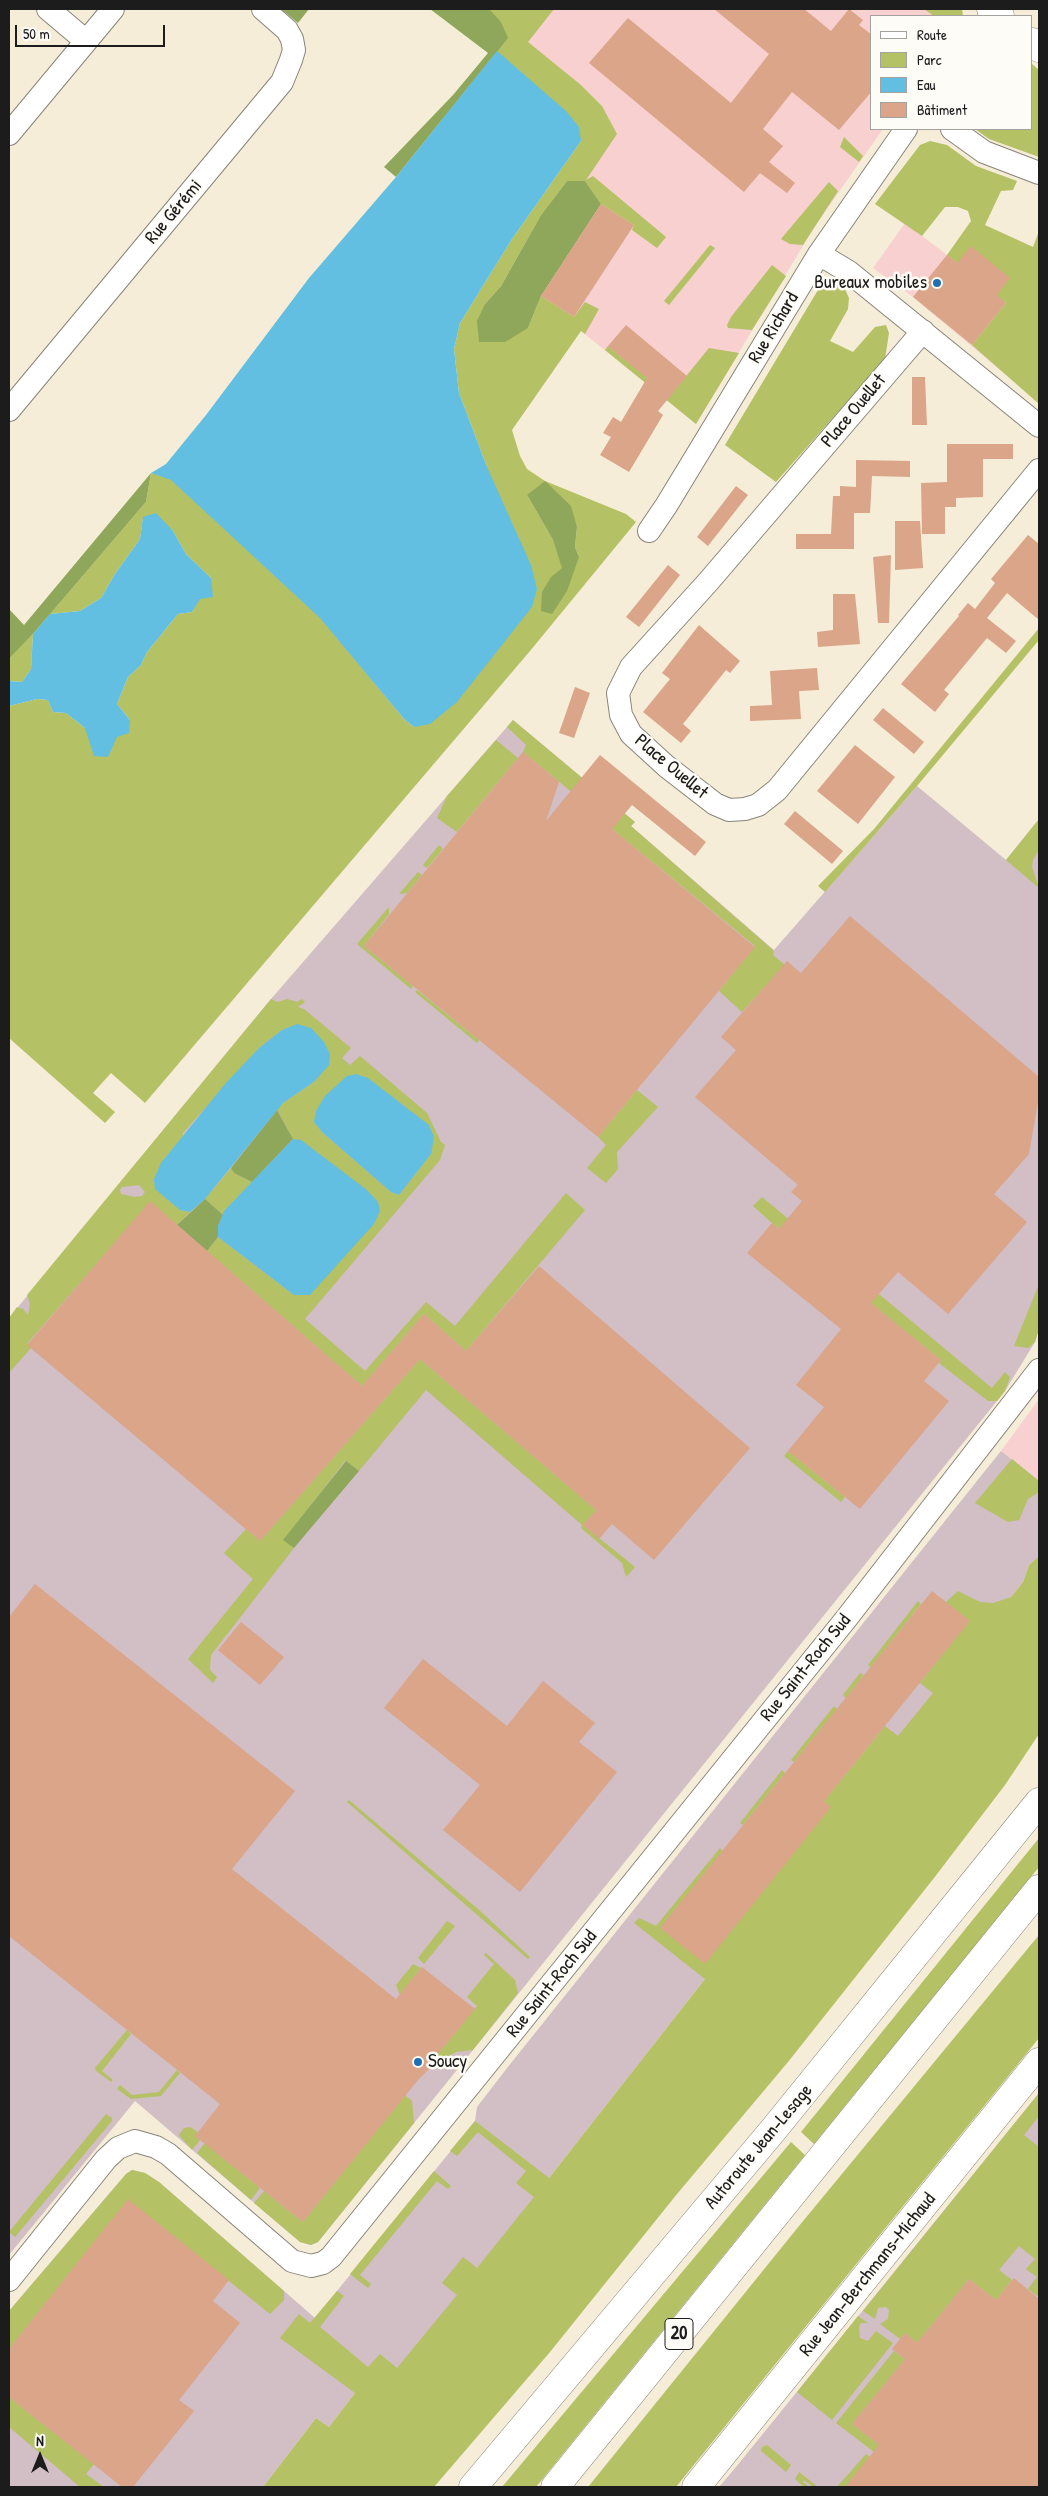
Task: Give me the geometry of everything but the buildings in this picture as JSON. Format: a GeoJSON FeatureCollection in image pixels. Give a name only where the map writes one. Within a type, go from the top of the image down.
{"type":"FeatureCollection","features":[{"type":"Feature","properties":{"kind":"main road"},"geometry":{"type":"LineString","coordinates":[[1009,1839],[1039,1789]]}},
{"type":"Feature","properties":{"kind":"main road","name":"Autoroute Jean-Lesage"},"geometry":{"type":"LineString","coordinates":[[473,2487],[774,2129],[1039,1802]]}},
{"type":"Feature","properties":{"kind":"main road","name":"20"},"geometry":{"type":"LineString","coordinates":[[555,2487],[1039,1889]]}},
{"type":"Feature","properties":{"kind":"main road","name":"Rue Jean-Berchmans-Michaud"},"geometry":{"type":"LineString","coordinates":[[696,2487],[1039,2062]]}},
{"type":"Feature","properties":{"kind":"street"},"geometry":{"type":"LineString","coordinates":[[48,9],[86,41]]}},
{"type":"Feature","properties":{"kind":"street"},"geometry":{"type":"LineString","coordinates":[[9,134],[113,9]]}},
{"type":"Feature","properties":{"kind":"street","name":"Rue Gérémi"},"geometry":{"type":"LineString","coordinates":[[9,410],[282,82],[294,50],[292,39],[287,30],[263,9]]}},
{"type":"Feature","properties":{"kind":"street","name":"Rue Richard"},"geometry":{"type":"LineString","coordinates":[[649,531],[819,254],[865,185],[905,130]]}},
{"type":"Feature","properties":{"kind":"street"},"geometry":{"type":"LineString","coordinates":[[953,130],[984,152],[1039,173]]}},
{"type":"Feature","properties":{"kind":"street"},"geometry":{"type":"LineString","coordinates":[[819,254],[849,272],[1039,426]]}},
{"type":"Feature","properties":{"kind":"street","name":"Place Ouellet"},"geometry":{"type":"LineString","coordinates":[[923,331],[708,582],[631,667],[618,693],[621,715],[631,734],[666,766],[715,804],[728,810],[745,810],[758,805],[781,786],[1039,470]]}},
{"type":"Feature","properties":{"kind":"street","name":"Rue Saint-Roch Sud"},"geometry":{"type":"LineString","coordinates":[[9,2280],[106,2159],[118,2148],[136,2142],[156,2147],[168,2154],[292,2261],[311,2266],[323,2263],[330,2257],[846,1619],[1039,1370]]}},
{"type":"Feature","properties":{"kind":"shaded area"},"geometry":{"type":"Polygon","coordinates":[[[532,9],[962,10],[963,15],[870,15],[870,130],[882,130],[813,229],[696,424],[581,331],[538,302],[585,181],[602,106],[581,85],[513,31],[532,9]]]}},
{"type":"Feature","properties":{"kind":"shaded area"},"geometry":{"type":"Polygon","coordinates":[[[905,223],[947,255],[953,248],[1039,321],[1012,380],[913,297],[873,268],[905,223]]]}},
{"type":"Feature","properties":{"kind":"shaded area"},"geometry":{"type":"Polygon","coordinates":[[[513,720],[635,822],[631,826],[774,950],[917,786],[1006,860],[1039,819],[1039,1329],[1035,1342],[1005,1391],[318,2242],[311,2245],[300,2242],[135,2101],[9,2255],[9,1318],[271,999],[513,720]]]}},
{"type":"Feature","properties":{"kind":"shaded area"},"geometry":{"type":"Polygon","coordinates":[[[1039,1399],[1039,1481],[1001,1451],[1039,1399]]]}},
{"type":"Feature","properties":{"kind":"shaded area"},"geometry":{"type":"Polygon","coordinates":[[[1001,1451],[1039,1481],[1039,1556],[1029,1565],[1023,1582],[705,1979],[549,2178],[389,2390],[355,2393],[329,2427],[316,2418],[263,2487],[9,2487],[9,2311],[126,2174],[132,2170],[145,2173],[159,2182],[315,2318],[475,2121],[477,2107],[511,2063],[1001,1451]]]}},
{"type":"Feature","properties":{"kind":"shaded area"},"geometry":{"type":"Polygon","coordinates":[[[1039,2093],[1039,2487],[719,2487],[736,2467],[1039,2093]]]}},
{"type":"Feature","properties":{"kind":"green space"},"geometry":{"type":"Polygon","coordinates":[[[281,9],[309,9],[298,23],[281,9]]]}},
{"type":"Feature","properties":{"kind":"green space"},"geometry":{"type":"Polygon","coordinates":[[[430,9],[489,9],[501,22],[508,38],[396,177],[384,167],[453,95],[488,53],[430,9]]]}},
{"type":"Feature","properties":{"kind":"green space"},"geometry":{"type":"Polygon","coordinates":[[[448,9],[554,9],[528,42],[581,85],[602,106],[617,134],[586,180],[593,176],[666,237],[657,248],[632,230],[634,225],[601,204],[585,181],[567,181],[541,215],[501,286],[485,304],[528,328],[541,296],[574,317],[585,302],[599,309],[585,334],[581,331],[512,430],[520,456],[527,469],[545,481],[626,514],[636,522],[530,651],[145,1103],[111,1073],[93,1093],[115,1112],[105,1123],[9,1038],[9,706],[37,699],[48,700],[53,712],[66,713],[85,728],[117,737],[130,720],[117,704],[128,677],[141,665],[147,652],[178,614],[192,612],[211,578],[186,554],[173,531],[143,518],[140,539],[115,574],[101,598],[80,611],[50,614],[146,502],[151,473],[171,479],[321,618],[404,719],[414,727],[487,467],[459,393],[454,349],[460,323],[512,239],[581,141],[448,9]],[[527,495],[553,540],[563,568],[551,577],[579,557],[575,547],[577,527],[527,495]]]}},
{"type":"Feature","properties":{"kind":"green space"},"geometry":{"type":"Polygon","coordinates":[[[924,9],[962,9],[963,15],[933,15],[924,9]]]}},
{"type":"Feature","properties":{"kind":"green space"},"geometry":{"type":"Polygon","coordinates":[[[1033,65],[1039,70],[1039,157],[989,139],[976,130],[1033,130],[1033,65]]]}},
{"type":"Feature","properties":{"kind":"green space"},"geometry":{"type":"Polygon","coordinates":[[[844,137],[863,156],[859,162],[840,147],[844,137]]]}},
{"type":"Feature","properties":{"kind":"green space"},"geometry":{"type":"Polygon","coordinates":[[[930,141],[947,145],[976,166],[1017,181],[1013,190],[1001,191],[985,225],[1033,247],[1039,231],[1039,404],[972,345],[1006,303],[947,255],[971,221],[968,211],[958,207],[945,207],[922,236],[875,204],[920,145],[930,141]]]}},
{"type":"Feature","properties":{"kind":"green space"},"geometry":{"type":"Polygon","coordinates":[[[567,181],[585,181],[601,204],[541,296],[528,328],[505,342],[479,342],[477,321],[485,304],[501,286],[541,215],[567,181]]]}},
{"type":"Feature","properties":{"kind":"green space"},"geometry":{"type":"Polygon","coordinates":[[[829,182],[838,191],[803,245],[790,244],[781,239],[829,182]]]}},
{"type":"Feature","properties":{"kind":"green space"},"geometry":{"type":"Polygon","coordinates":[[[710,245],[715,248],[669,305],[664,301],[710,245]]]}},
{"type":"Feature","properties":{"kind":"green space"},"geometry":{"type":"Polygon","coordinates":[[[772,265],[786,276],[752,330],[728,328],[727,325],[731,317],[772,265]]]}},
{"type":"Feature","properties":{"kind":"green space"},"geometry":{"type":"Polygon","coordinates":[[[833,279],[844,287],[849,298],[848,309],[830,341],[853,352],[875,327],[886,325],[889,333],[885,359],[776,482],[725,445],[821,285],[833,279]]]}},
{"type":"Feature","properties":{"kind":"green space"},"geometry":{"type":"Polygon","coordinates":[[[608,346],[670,396],[709,348],[739,353],[696,424],[605,350],[608,346]]]}},
{"type":"Feature","properties":{"kind":"green space"},"geometry":{"type":"Polygon","coordinates":[[[151,473],[146,502],[33,634],[9,659],[9,609],[24,625],[151,473]]]}},
{"type":"Feature","properties":{"kind":"green space"},"geometry":{"type":"Polygon","coordinates":[[[545,481],[571,506],[577,527],[575,547],[579,557],[567,591],[552,614],[541,611],[542,592],[551,577],[562,568],[553,540],[527,495],[545,481]]]}},
{"type":"Feature","properties":{"kind":"green space"},"geometry":{"type":"Polygon","coordinates":[[[1039,628],[1039,640],[917,786],[825,892],[818,886],[874,829],[1039,628]]]}},
{"type":"Feature","properties":{"kind":"green space"},"geometry":{"type":"Polygon","coordinates":[[[33,634],[31,669],[22,682],[9,681],[9,659],[33,634]]]}},
{"type":"Feature","properties":{"kind":"green space"},"geometry":{"type":"Polygon","coordinates":[[[513,720],[635,822],[631,826],[774,951],[773,955],[785,965],[742,1012],[719,991],[755,946],[612,829],[574,794],[523,752],[526,745],[507,727],[513,720]]]}},
{"type":"Feature","properties":{"kind":"green space"},"geometry":{"type":"Polygon","coordinates":[[[496,740],[518,758],[457,832],[437,818],[447,796],[496,740]]]}},
{"type":"Feature","properties":{"kind":"green space"},"geometry":{"type":"Polygon","coordinates":[[[1039,819],[1039,849],[1033,860],[1032,867],[1039,888],[1006,860],[1039,819]]]}},
{"type":"Feature","properties":{"kind":"green space"},"geometry":{"type":"Polygon","coordinates":[[[439,845],[443,849],[427,868],[423,865],[439,845]]]}},
{"type":"Feature","properties":{"kind":"green space"},"geometry":{"type":"Polygon","coordinates":[[[418,872],[422,875],[407,893],[399,894],[418,872]]]}},
{"type":"Feature","properties":{"kind":"green space"},"geometry":{"type":"Polygon","coordinates":[[[389,907],[389,914],[364,946],[413,986],[411,989],[357,944],[389,907]]]}},
{"type":"Feature","properties":{"kind":"green space"},"geometry":{"type":"Polygon","coordinates":[[[417,990],[479,1040],[477,1043],[415,992],[417,990]]]}},
{"type":"Feature","properties":{"kind":"green space"},"geometry":{"type":"Polygon","coordinates":[[[271,999],[278,1002],[287,999],[297,1002],[302,999],[305,1002],[298,1007],[304,1009],[351,1048],[342,1058],[350,1065],[360,1056],[427,1113],[441,1142],[445,1145],[440,1160],[305,1319],[365,1371],[426,1302],[455,1326],[566,1193],[585,1210],[466,1351],[424,1314],[362,1386],[207,1251],[218,1237],[294,1295],[301,1141],[293,1139],[277,1109],[314,1082],[282,1030],[259,1048],[183,1133],[180,1210],[190,1212],[177,1225],[150,1202],[27,1344],[31,1348],[9,1373],[9,1318],[17,1307],[23,1309],[28,1315],[30,1304],[27,1295],[271,999]],[[393,1099],[314,1122],[322,1132],[391,1192],[399,1195],[431,1154],[405,1106],[393,1099]],[[139,1185],[122,1187],[120,1190],[121,1194],[135,1197],[142,1196],[145,1192],[139,1185]]]}},
{"type":"Feature","properties":{"kind":"green space"},"geometry":{"type":"Polygon","coordinates":[[[637,1090],[658,1107],[617,1152],[618,1169],[606,1183],[587,1168],[606,1145],[598,1137],[637,1090]]]}},
{"type":"Feature","properties":{"kind":"green space"},"geometry":{"type":"Polygon","coordinates":[[[277,1110],[293,1139],[252,1182],[234,1173],[231,1168],[277,1110]]]}},
{"type":"Feature","properties":{"kind":"green space"},"geometry":{"type":"Polygon","coordinates":[[[231,1168],[234,1173],[252,1182],[223,1215],[205,1199],[231,1168]]]}},
{"type":"Feature","properties":{"kind":"green space"},"geometry":{"type":"Polygon","coordinates":[[[762,1197],[992,1388],[1005,1372],[1010,1377],[1005,1391],[997,1401],[988,1401],[939,1363],[941,1360],[772,1223],[753,1206],[762,1197]]]}},
{"type":"Feature","properties":{"kind":"green space"},"geometry":{"type":"Polygon","coordinates":[[[205,1199],[223,1215],[218,1226],[218,1237],[207,1251],[177,1225],[205,1199]]]}},
{"type":"Feature","properties":{"kind":"green space"},"geometry":{"type":"Polygon","coordinates":[[[1039,1284],[1039,1329],[1035,1342],[1028,1348],[1014,1346],[1039,1284]]]}},
{"type":"Feature","properties":{"kind":"green space"},"geometry":{"type":"Polygon","coordinates":[[[420,1359],[596,1510],[583,1525],[635,1567],[626,1577],[622,1563],[581,1528],[582,1525],[426,1390],[359,1471],[345,1461],[284,1540],[294,1548],[211,1655],[210,1670],[217,1677],[213,1683],[188,1659],[253,1579],[224,1553],[246,1529],[260,1541],[420,1359]]]}},
{"type":"Feature","properties":{"kind":"green space"},"geometry":{"type":"Polygon","coordinates":[[[788,1451],[845,1497],[841,1502],[784,1456],[788,1451]]]}},
{"type":"Feature","properties":{"kind":"green space"},"geometry":{"type":"Polygon","coordinates":[[[1012,1459],[1039,1481],[1039,1492],[1028,1499],[1019,1520],[1008,1522],[975,1503],[1012,1459]]]}},
{"type":"Feature","properties":{"kind":"green space"},"geometry":{"type":"Polygon","coordinates":[[[346,1461],[359,1471],[294,1548],[283,1540],[346,1461]]]}},
{"type":"Feature","properties":{"kind":"green space"},"geometry":{"type":"Polygon","coordinates":[[[1039,1556],[1039,1734],[1005,1785],[934,1878],[788,2062],[677,2194],[550,2352],[434,2487],[263,2487],[316,2418],[329,2427],[355,2393],[280,2338],[299,2314],[310,2323],[337,2291],[344,2296],[320,2327],[368,2367],[380,2354],[397,2368],[457,2295],[442,2283],[463,2257],[477,2268],[534,2197],[516,2183],[526,2171],[478,2132],[457,2156],[450,2151],[475,2121],[549,2178],[705,1979],[634,1923],[639,1918],[656,1926],[720,1848],[723,1851],[824,1801],[885,1726],[898,1736],[933,1693],[920,1683],[969,1621],[946,1602],[958,1591],[980,1602],[993,1603],[1011,1597],[1023,1582],[1029,1565],[1039,1556]]]}},
{"type":"Feature","properties":{"kind":"green space"},"geometry":{"type":"Polygon","coordinates":[[[918,1601],[921,1604],[871,1667],[868,1665],[918,1601]]]}},
{"type":"Feature","properties":{"kind":"green space"},"geometry":{"type":"Polygon","coordinates":[[[860,1673],[864,1675],[846,1698],[843,1695],[860,1673]]]}},
{"type":"Feature","properties":{"kind":"green space"},"geometry":{"type":"Polygon","coordinates":[[[834,1706],[837,1709],[794,1762],[791,1760],[834,1706]]]}},
{"type":"Feature","properties":{"kind":"green space"},"geometry":{"type":"Polygon","coordinates":[[[782,1770],[785,1773],[743,1825],[740,1823],[782,1770]]]}},
{"type":"Feature","properties":{"kind":"green space"},"geometry":{"type":"Polygon","coordinates":[[[349,1800],[479,1910],[530,1957],[528,1959],[347,1802],[349,1800]]]}},
{"type":"Feature","properties":{"kind":"green space"},"geometry":{"type":"Polygon","coordinates":[[[1039,1838],[1039,1867],[814,2144],[801,2132],[1039,1838]]]}},
{"type":"Feature","properties":{"kind":"green space"},"geometry":{"type":"Polygon","coordinates":[[[447,1921],[455,1926],[424,1964],[418,1958],[447,1921]]]}},
{"type":"Feature","properties":{"kind":"green space"},"geometry":{"type":"Polygon","coordinates":[[[1039,1935],[1039,2038],[676,2487],[588,2487],[799,2226],[1039,1935]]]}},
{"type":"Feature","properties":{"kind":"green space"},"geometry":{"type":"Polygon","coordinates":[[[486,1953],[515,1980],[518,1993],[473,2050],[456,2052],[437,2063],[433,2060],[477,2006],[467,1997],[494,1964],[484,1955],[486,1953]]]}},
{"type":"Feature","properties":{"kind":"green space"},"geometry":{"type":"Polygon","coordinates":[[[413,1964],[421,1968],[400,1995],[396,1985],[413,1964]]]}},
{"type":"Feature","properties":{"kind":"green space"},"geometry":{"type":"Polygon","coordinates":[[[127,2030],[131,2034],[102,2071],[113,2080],[111,2082],[96,2071],[95,2068],[127,2030]]]}},
{"type":"Feature","properties":{"kind":"green space"},"geometry":{"type":"Polygon","coordinates":[[[177,2070],[180,2073],[161,2096],[131,2099],[117,2089],[120,2085],[132,2095],[159,2092],[177,2070]]]}},
{"type":"Feature","properties":{"kind":"green space"},"geometry":{"type":"Polygon","coordinates":[[[1039,2093],[1039,2116],[1024,2135],[1039,2147],[1039,2293],[1037,2296],[1028,2289],[1037,2277],[1026,2269],[1035,2259],[1019,2246],[999,2270],[1012,2280],[996,2300],[969,2279],[917,2343],[905,2333],[900,2339],[880,2324],[888,2319],[889,2310],[886,2307],[878,2308],[875,2319],[863,2311],[1039,2093]]]}},
{"type":"Feature","properties":{"kind":"green space"},"geometry":{"type":"Polygon","coordinates":[[[405,2095],[412,2101],[414,2123],[318,2242],[311,2245],[300,2242],[254,2203],[264,2191],[303,2222],[405,2095]]]}},
{"type":"Feature","properties":{"kind":"green space"},"geometry":{"type":"Polygon","coordinates":[[[106,2114],[112,2118],[112,2121],[15,2237],[9,2232],[106,2114]]]}},
{"type":"Feature","properties":{"kind":"green space"},"geometry":{"type":"Polygon","coordinates":[[[190,2127],[198,2132],[195,2136],[200,2140],[192,2150],[179,2135],[184,2128],[190,2127]]]}},
{"type":"Feature","properties":{"kind":"green space"},"geometry":{"type":"Polygon","coordinates":[[[791,2142],[805,2155],[536,2487],[502,2487],[791,2142]]]}},
{"type":"Feature","properties":{"kind":"green space"},"geometry":{"type":"Polygon","coordinates":[[[205,2143],[260,2188],[251,2200],[197,2153],[205,2143]]]}},
{"type":"Feature","properties":{"kind":"green space"},"geometry":{"type":"Polygon","coordinates":[[[132,2170],[145,2173],[159,2182],[284,2291],[284,2300],[270,2314],[128,2200],[9,2349],[9,2311],[126,2174],[132,2170]]]}},
{"type":"Feature","properties":{"kind":"green space"},"geometry":{"type":"Polygon","coordinates":[[[434,2171],[451,2186],[448,2189],[437,2181],[360,2275],[371,2284],[368,2288],[350,2274],[434,2171]]]}},
{"type":"Feature","properties":{"kind":"green space"},"geometry":{"type":"Polygon","coordinates":[[[858,2316],[868,2323],[861,2323],[859,2327],[860,2338],[868,2341],[876,2331],[893,2343],[832,2420],[797,2392],[858,2316]]]}},
{"type":"Feature","properties":{"kind":"green space"},"geometry":{"type":"Polygon","coordinates":[[[894,2351],[905,2359],[852,2424],[879,2445],[874,2452],[836,2423],[894,2351]]]}},
{"type":"Feature","properties":{"kind":"green space"},"geometry":{"type":"Polygon","coordinates":[[[9,2397],[94,2464],[86,2474],[104,2487],[80,2487],[9,2427],[9,2397]]]}},
{"type":"Feature","properties":{"kind":"green space"},"geometry":{"type":"Polygon","coordinates":[[[767,2445],[791,2465],[786,2472],[761,2451],[762,2447],[767,2445]]]}},
{"type":"Feature","properties":{"kind":"green space"},"geometry":{"type":"Polygon","coordinates":[[[866,2454],[870,2457],[845,2487],[837,2487],[866,2454]]]}},
{"type":"Feature","properties":{"kind":"green space"},"geometry":{"type":"Polygon","coordinates":[[[799,2472],[818,2487],[813,2487],[804,2480],[803,2482],[809,2487],[804,2487],[795,2479],[799,2472]]]}},
{"type":"Feature","properties":{"kind":"water"},"geometry":{"type":"Polygon","coordinates":[[[497,51],[566,111],[579,127],[581,141],[512,239],[460,323],[454,349],[459,393],[487,467],[531,565],[537,589],[532,607],[457,702],[430,724],[414,727],[404,719],[320,618],[171,480],[151,473],[166,464],[206,415],[309,278],[396,177],[497,51]]]}},
{"type":"Feature","properties":{"kind":"water"},"geometry":{"type":"Polygon","coordinates":[[[156,513],[173,531],[186,554],[211,578],[213,597],[200,599],[192,612],[178,614],[147,652],[141,665],[128,677],[117,704],[130,720],[129,733],[117,737],[108,757],[94,756],[85,728],[66,713],[53,712],[48,700],[37,699],[9,706],[9,681],[22,682],[31,669],[33,634],[50,614],[80,611],[101,598],[115,574],[140,539],[143,517],[156,513]]]}},
{"type":"Feature","properties":{"kind":"water"},"geometry":{"type":"Polygon","coordinates":[[[297,1024],[311,1028],[324,1042],[330,1054],[329,1065],[314,1082],[283,1103],[205,1199],[190,1212],[180,1210],[155,1189],[154,1179],[161,1163],[225,1084],[259,1048],[282,1030],[297,1024]]]}},
{"type":"Feature","properties":{"kind":"water"},"geometry":{"type":"Polygon","coordinates":[[[356,1074],[368,1078],[429,1125],[434,1137],[431,1154],[399,1195],[391,1192],[322,1132],[314,1122],[316,1111],[325,1096],[347,1076],[356,1074]]]}},
{"type":"Feature","properties":{"kind":"water"},"geometry":{"type":"Polygon","coordinates":[[[293,1139],[301,1140],[367,1190],[378,1202],[380,1211],[374,1224],[310,1295],[294,1295],[218,1237],[218,1226],[224,1211],[293,1139]]]}},
{"type":"Feature","properties":{"kind":"place","name":"Bureaux mobiles"},"geometry":{"type":"Point","coordinates":[937,283]}},
{"type":"Feature","properties":{"kind":"place","name":"Soucy"},"geometry":{"type":"Point","coordinates":[418,2062]}}]}
